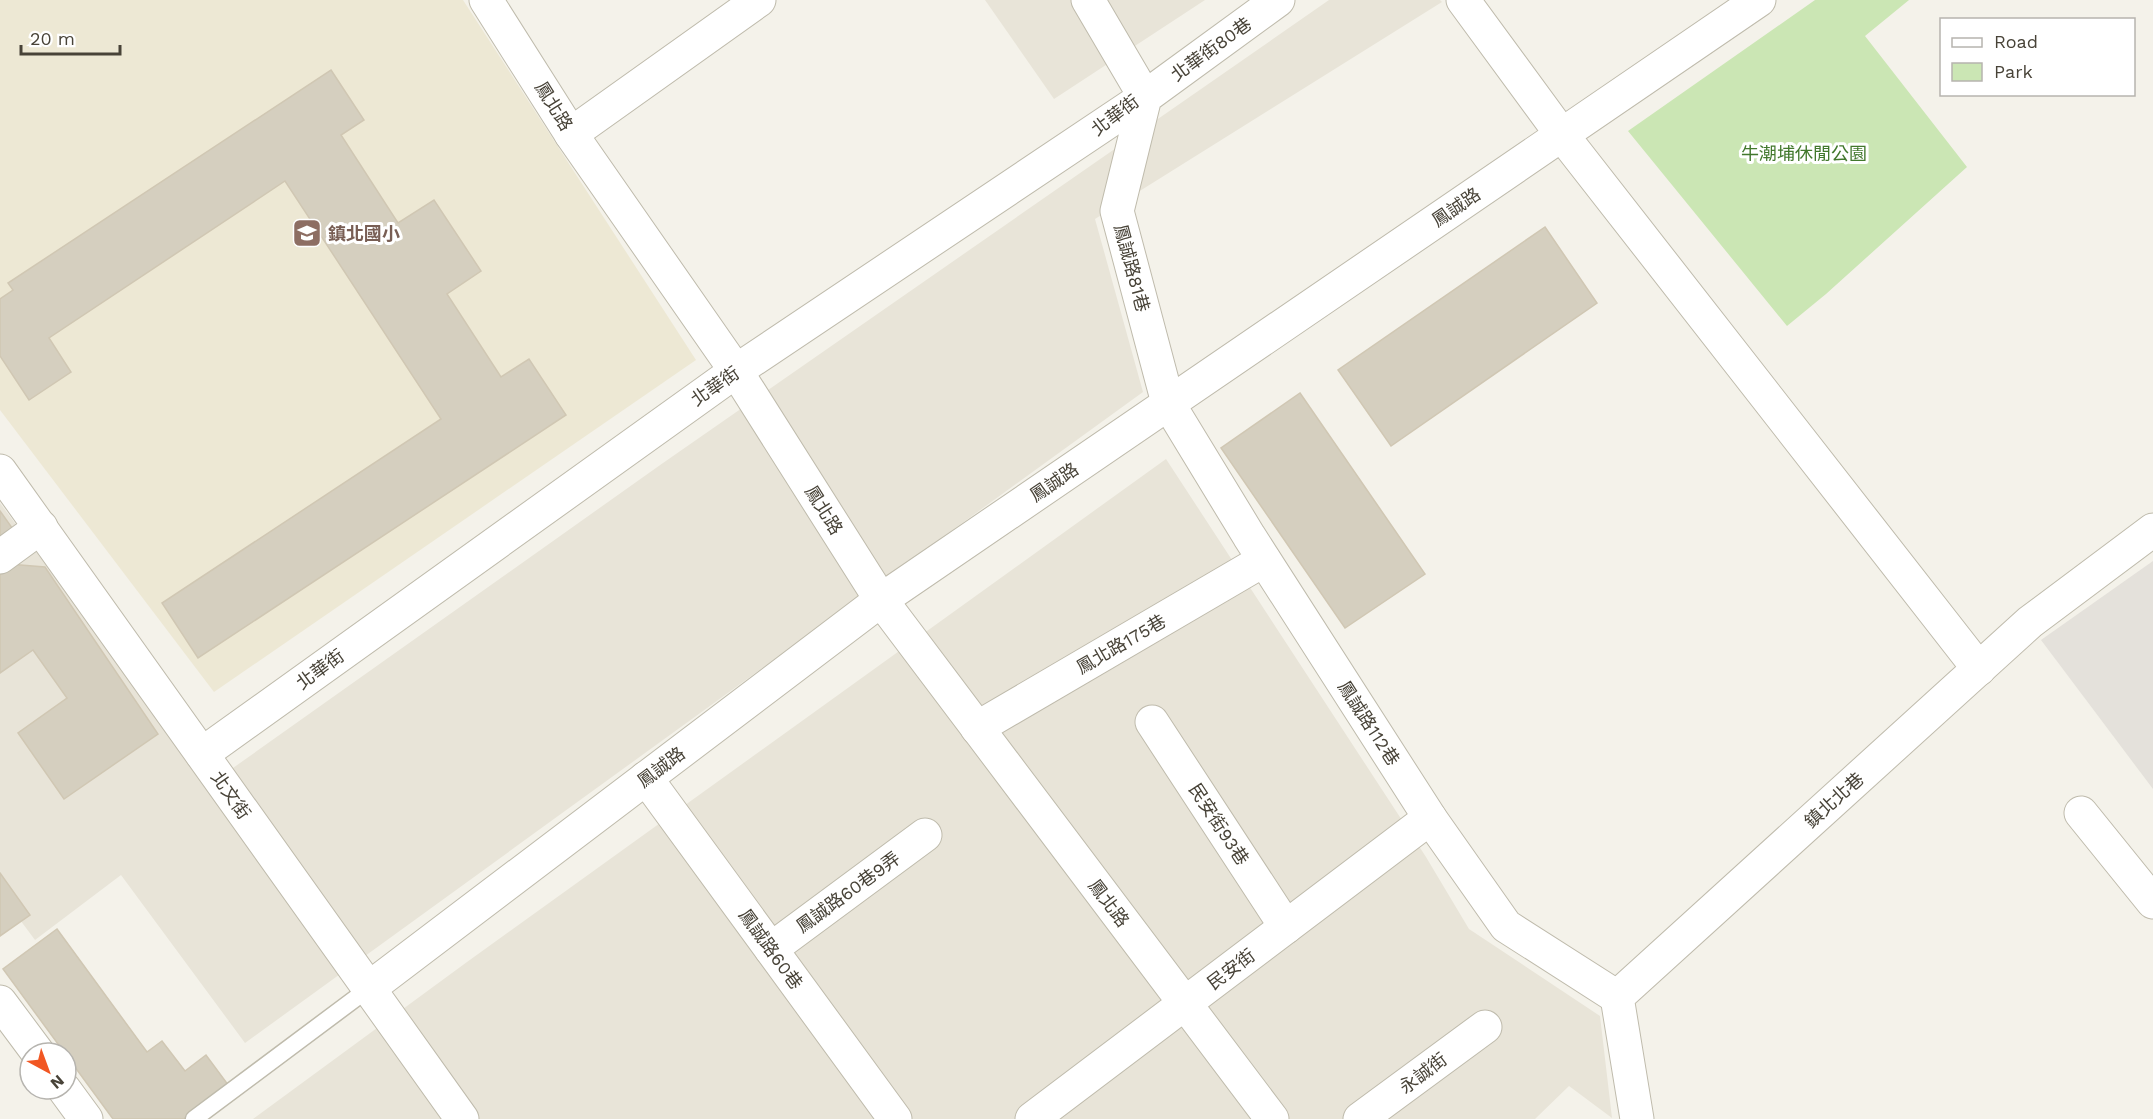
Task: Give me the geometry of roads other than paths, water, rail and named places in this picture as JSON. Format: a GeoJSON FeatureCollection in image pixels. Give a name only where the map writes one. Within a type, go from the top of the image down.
{"type":"FeatureCollection","features":[{"type":"Feature","properties":{"kind":"street","name":"鳳北路"},"geometry":{"type":"LineString","coordinates":[[486,0],[571,134],[736,371],[881,600],[1272,1119]]}},
{"type":"Feature","properties":{"kind":"street"},"geometry":{"type":"LineString","coordinates":[[571,134],[759,0]]}},
{"type":"Feature","properties":{"kind":"street","name":"北華街"},"geometry":{"type":"LineString","coordinates":[[202,754],[736,371],[1145,97],[1088,0]]}},
{"type":"Feature","properties":{"kind":"street","name":"北華街80巷"},"geometry":{"type":"LineString","coordinates":[[1145,97],[1278,0]]}},
{"type":"Feature","properties":{"kind":"street"},"geometry":{"type":"LineString","coordinates":[[1463,0],[1562,135],[1979,669]]}},
{"type":"Feature","properties":{"kind":"street","name":"鳳誠路"},"geometry":{"type":"LineString","coordinates":[[368,989],[881,600],[1759,0]]}},
{"type":"Feature","properties":{"kind":"street","name":"鳳誠路81巷"},"geometry":{"type":"LineString","coordinates":[[1145,97],[1117,212],[1168,404]]}},
{"type":"Feature","properties":{"kind":"street","name":"鳳誠路112巷"},"geometry":{"type":"LineString","coordinates":[[1168,404],[1264,560],[1430,818],[1506,926],[1617,996]]}},
{"type":"Feature","properties":{"kind":"street","name":"北文街"},"geometry":{"type":"LineString","coordinates":[[0,471],[462,1119]]}},
{"type":"Feature","properties":{"kind":"street"},"geometry":{"type":"LineString","coordinates":[[0,557],[41,527]]}},
{"type":"Feature","properties":{"kind":"street","name":"鎮北北巷"},"geometry":{"type":"LineString","coordinates":[[1617,996],[2030,622],[2153,530]]}},
{"type":"Feature","properties":{"kind":"street","name":"鳳北路175巷"},"geometry":{"type":"LineString","coordinates":[[977,728],[1264,560]]}},
{"type":"Feature","properties":{"kind":"street","name":"民安街93巷"},"geometry":{"type":"LineString","coordinates":[[1152,722],[1286,927]]}},
{"type":"Feature","properties":{"kind":"street","name":"鳳誠路60巷"},"geometry":{"type":"LineString","coordinates":[[646,778],[895,1119]]}},
{"type":"Feature","properties":{"kind":"street"},"geometry":{"type":"LineString","coordinates":[[2081,813],[2153,902]]}},
{"type":"Feature","properties":{"kind":"street","name":"民安街"},"geometry":{"type":"LineString","coordinates":[[1032,1119],[1430,818]]}},
{"type":"Feature","properties":{"kind":"street","name":"鳳誠路60巷9弄"},"geometry":{"type":"LineString","coordinates":[[771,949],[925,836]]}},
{"type":"Feature","properties":{"kind":"street"},"geometry":{"type":"LineString","coordinates":[[1617,996],[1638,1119]]}},
{"type":"Feature","properties":{"kind":"street"},"geometry":{"type":"LineString","coordinates":[[0,1002],[29,1041]]}},
{"type":"Feature","properties":{"kind":"street","name":"永誠街"},"geometry":{"type":"LineString","coordinates":[[1360,1119],[1485,1027]]}},
{"type":"Feature","properties":{"kind":"street"},"geometry":{"type":"LineString","coordinates":[[73,1101],[86,1119]]}},
{"type":"Feature","properties":{"kind":"lane"},"geometry":{"type":"LineString","coordinates":[[194,1119],[368,989]]}},
{"type":"Feature","properties":{"kind":"place","name":"鎮北國小"},"geometry":{"type":"Point","coordinates":[307,233]}},
{"type":"Feature","properties":{"kind":"park label","name":"牛潮埔休閒公園"},"geometry":{"type":"Point","coordinates":[1804,153]}}]}
